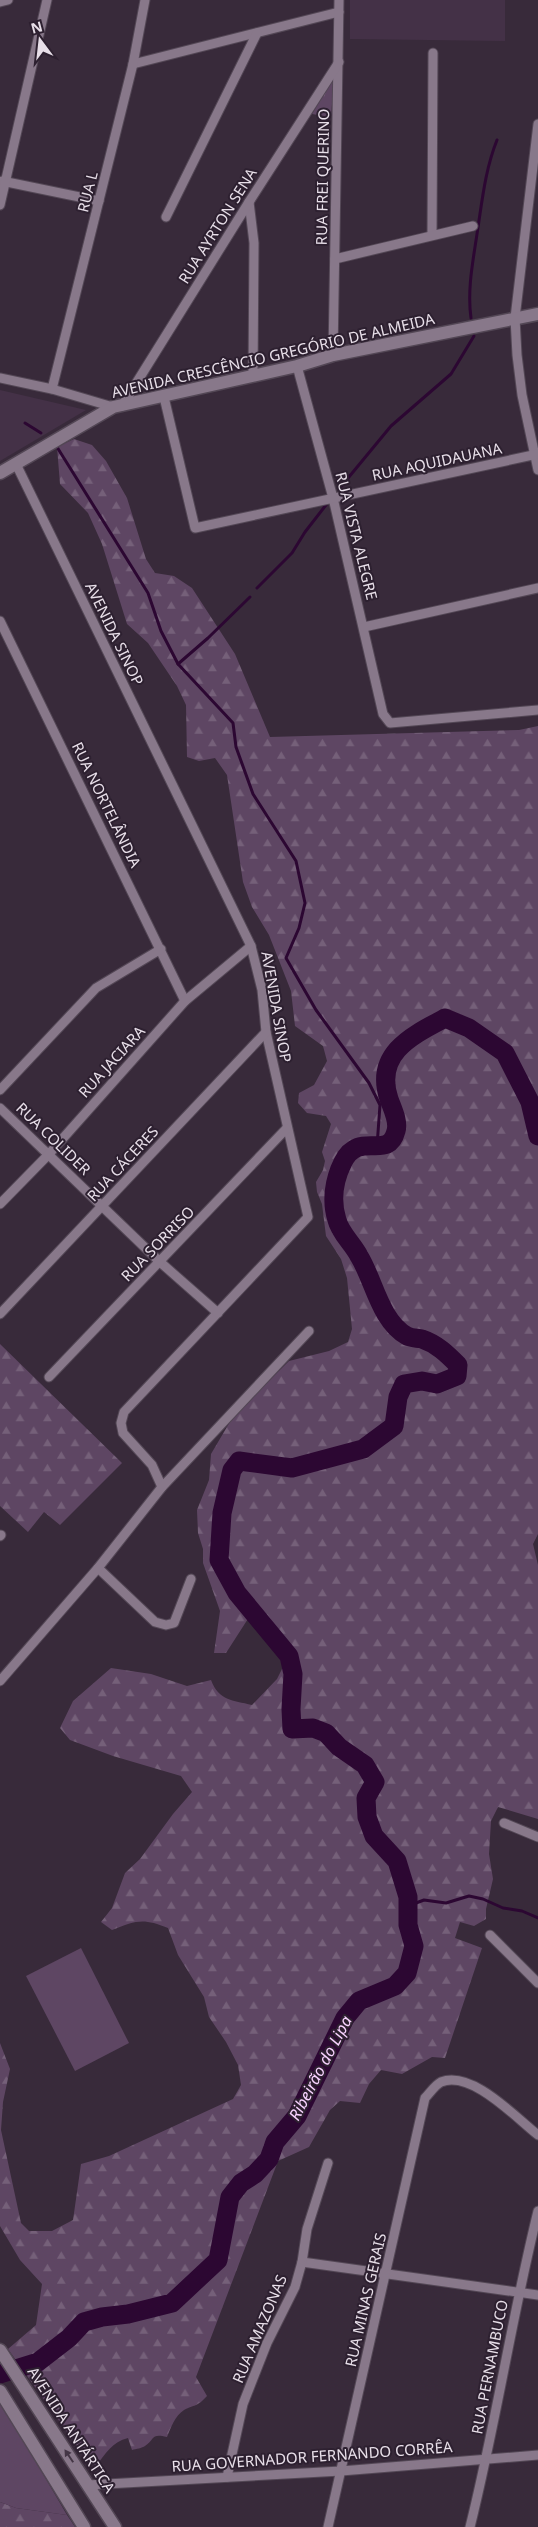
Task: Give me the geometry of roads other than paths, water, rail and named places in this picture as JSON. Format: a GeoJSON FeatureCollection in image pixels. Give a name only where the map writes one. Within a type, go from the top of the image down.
{"type":"FeatureCollection","features":[{"type":"Feature","properties":{"kind":"street"},"geometry":{"type":"LineString","coordinates":[[0,2],[8,0]]}},
{"type":"Feature","properties":{"kind":"street"},"geometry":{"type":"LineString","coordinates":[[0,205],[3,181],[47,0]]}},
{"type":"Feature","properties":{"kind":"street","name":"RUA L"},"geometry":{"type":"LineString","coordinates":[[52,389],[133,64],[145,0]]}},
{"type":"Feature","properties":{"kind":"street","name":"RUA FREI QUERINO"},"geometry":{"type":"LineString","coordinates":[[333,355],[339,0]]}},
{"type":"Feature","properties":{"kind":"street"},"geometry":{"type":"LineString","coordinates":[[133,64],[339,12]]}},
{"type":"Feature","properties":{"kind":"street"},"geometry":{"type":"LineString","coordinates":[[166,217],[257,33]]}},
{"type":"Feature","properties":{"kind":"street"},"geometry":{"type":"LineString","coordinates":[[432,234],[433,53]]}},
{"type":"Feature","properties":{"kind":"street","name":"RUA AYRTON SENA"},"geometry":{"type":"LineString","coordinates":[[117,407],[339,62]]}},
{"type":"Feature","properties":{"kind":"street"},"geometry":{"type":"LineString","coordinates":[[538,124],[515,318],[520,379],[538,470]]}},
{"type":"Feature","properties":{"kind":"street"},"geometry":{"type":"LineString","coordinates":[[3,181],[99,201]]}},
{"type":"Feature","properties":{"kind":"street"},"geometry":{"type":"LineString","coordinates":[[249,202],[254,244],[252,376]]}},
{"type":"Feature","properties":{"kind":"street"},"geometry":{"type":"LineString","coordinates":[[335,259],[432,234],[473,226]]}},
{"type":"Feature","properties":{"kind":"street","name":"AVENIDA CRESCÊNCIO GREGÓRIO DE ALMEIDA"},"geometry":{"type":"LineString","coordinates":[[0,473],[117,407],[164,398],[297,366],[333,355],[538,314]]}},
{"type":"Feature","properties":{"kind":"street","name":"RUA VISTA ALEGRE"},"geometry":{"type":"LineString","coordinates":[[297,366],[333,498],[383,714],[390,723],[538,710]]}},
{"type":"Feature","properties":{"kind":"street"},"geometry":{"type":"LineString","coordinates":[[0,378],[52,389],[117,407]]}},
{"type":"Feature","properties":{"kind":"street","name":"RUA AQUIDAUANA"},"geometry":{"type":"LineString","coordinates":[[164,398],[195,528],[536,455]]}},
{"type":"Feature","properties":{"kind":"street","name":"AVENIDA SINOP"},"geometry":{"type":"LineString","coordinates":[[16,464],[251,946],[262,990],[266,1032],[286,1129],[308,1217],[124,1412],[121,1419],[123,1433],[152,1465],[162,1487]]}},
{"type":"Feature","properties":{"kind":"street"},"geometry":{"type":"LineString","coordinates":[[364,627],[538,588]]}},
{"type":"Feature","properties":{"kind":"street","name":"RUA NORTELÂNDIA"},"geometry":{"type":"LineString","coordinates":[[0,621],[185,1001]]}},
{"type":"Feature","properties":{"kind":"street","name":"RUA JACIARA"},"geometry":{"type":"LineString","coordinates":[[0,1204],[49,1154],[185,1001],[251,946]]}},
{"type":"Feature","properties":{"kind":"street"},"geometry":{"type":"LineString","coordinates":[[0,1090],[96,988],[161,949]]}},
{"type":"Feature","properties":{"kind":"street","name":"RUA CÁCERES"},"geometry":{"type":"LineString","coordinates":[[0,1314],[266,1032]]}},
{"type":"Feature","properties":{"kind":"street","name":"RUA COLIDER"},"geometry":{"type":"LineString","coordinates":[[0,1108],[160,1262],[218,1313]]}},
{"type":"Feature","properties":{"kind":"street","name":"RUA SORRISO"},"geometry":{"type":"LineString","coordinates":[[48,1378],[286,1129]]}},
{"type":"Feature","properties":{"kind":"street"},"geometry":{"type":"LineString","coordinates":[[0,1681],[98,1568],[162,1487],[309,1331]]}},
{"type":"Feature","properties":{"kind":"street"},"geometry":{"type":"LineString","coordinates":[[98,1568],[155,1622],[166,1625],[174,1623],[191,1579]]}},
{"type":"Feature","properties":{"kind":"street"},"geometry":{"type":"LineString","coordinates":[[504,1823],[538,1837]]}},
{"type":"Feature","properties":{"kind":"street"},"geometry":{"type":"LineString","coordinates":[[490,1935],[538,1983]]}},
{"type":"Feature","properties":{"kind":"street","name":"RUA MINAS GERAIS"},"geometry":{"type":"LineString","coordinates":[[328,2527],[425,2098],[439,2083],[455,2078],[473,2084],[538,2135]]}},
{"type":"Feature","properties":{"kind":"street","name":"RUA AMAZONAS"},"geometry":{"type":"LineString","coordinates":[[227,2477],[243,2404],[267,2343],[295,2287],[302,2262],[307,2229],[328,2163]]}},
{"type":"Feature","properties":{"kind":"street","name":"RUA PERNAMBUCO"},"geometry":{"type":"LineString","coordinates":[[470,2527],[487,2458],[518,2293],[538,2211]]}},
{"type":"Feature","properties":{"kind":"street"},"geometry":{"type":"LineString","coordinates":[[302,2262],[538,2296]]}},
{"type":"Feature","properties":{"kind":"street","name":"AVENIDA ANTÁRTICA"},"geometry":{"type":"LineString","coordinates":[[0,2350],[114,2527]]}},
{"type":"Feature","properties":{"kind":"street"},"geometry":{"type":"LineString","coordinates":[[3,2396],[84,2527]]}},
{"type":"Feature","properties":{"kind":"street","name":"RUA GOVERNADOR FERNANDO CORRÊA"},"geometry":{"type":"LineString","coordinates":[[88,2485],[341,2471],[538,2455]]}},
{"type":"Feature","properties":{"kind":"street"},"geometry":{"type":"LineString","coordinates":[[105,2513],[123,2527]]}},
{"type":"Feature","properties":{"kind":"waterway"},"geometry":{"type":"LineString","coordinates":[[471,318],[470,286],[482,198],[497,140]]}},
{"type":"Feature","properties":{"kind":"waterway"},"geometry":{"type":"LineString","coordinates":[[339,489],[391,426],[451,374],[474,336]]}},
{"type":"Feature","properties":{"kind":"waterway"},"geometry":{"type":"LineString","coordinates":[[25,423],[41,433]]}},
{"type":"Feature","properties":{"kind":"waterway"},"geometry":{"type":"LineString","coordinates":[[57,447],[148,593],[161,631],[178,664],[233,723],[236,747],[253,794],[296,861],[305,903],[299,928],[286,958],[316,1010],[369,1083],[380,1105],[377,1146]]}},
{"type":"Feature","properties":{"kind":"waterway"},"geometry":{"type":"LineString","coordinates":[[257,588],[292,553],[305,532],[326,505]]}},
{"type":"Feature","properties":{"kind":"waterway"},"geometry":{"type":"LineString","coordinates":[[178,664],[250,597]]}},
{"type":"Feature","properties":{"kind":"waterway","name":"Ribeirão do Lipa"},"geometry":{"type":"LineString","coordinates":[[0,2374],[38,2362],[69,2338],[84,2322],[172,2303],[218,2260],[230,2197],[241,2183],[255,2174],[269,2159],[275,2142],[297,2116],[345,2018],[359,2001],[395,1986],[407,1973],[414,1946],[408,1925],[408,1897],[397,1861],[374,1836],[367,1817],[366,1798],[375,1782],[365,1765],[339,1747],[326,1733],[313,1728],[292,1729],[293,1674],[289,1656],[237,1593],[219,1560],[222,1513],[232,1470],[239,1461],[292,1468],[363,1449],[394,1426],[398,1397],[404,1384],[422,1381],[437,1384],[457,1376],[458,1365],[446,1353],[427,1341],[407,1336],[390,1321],[364,1266],[341,1229],[335,1213],[334,1198],[337,1176],[350,1152],[365,1146],[387,1144],[392,1140],[396,1131],[396,1119],[386,1083],[387,1070],[391,1058],[399,1048],[420,1032],[445,1018],[469,1028],[505,1053],[530,1102],[538,1136]]}},
{"type":"Feature","properties":{"kind":"waterway"},"geometry":{"type":"LineString","coordinates":[[408,1906],[424,1900],[446,1903],[469,1896],[483,1899],[503,1908],[522,1911],[538,1918]]}}]}
